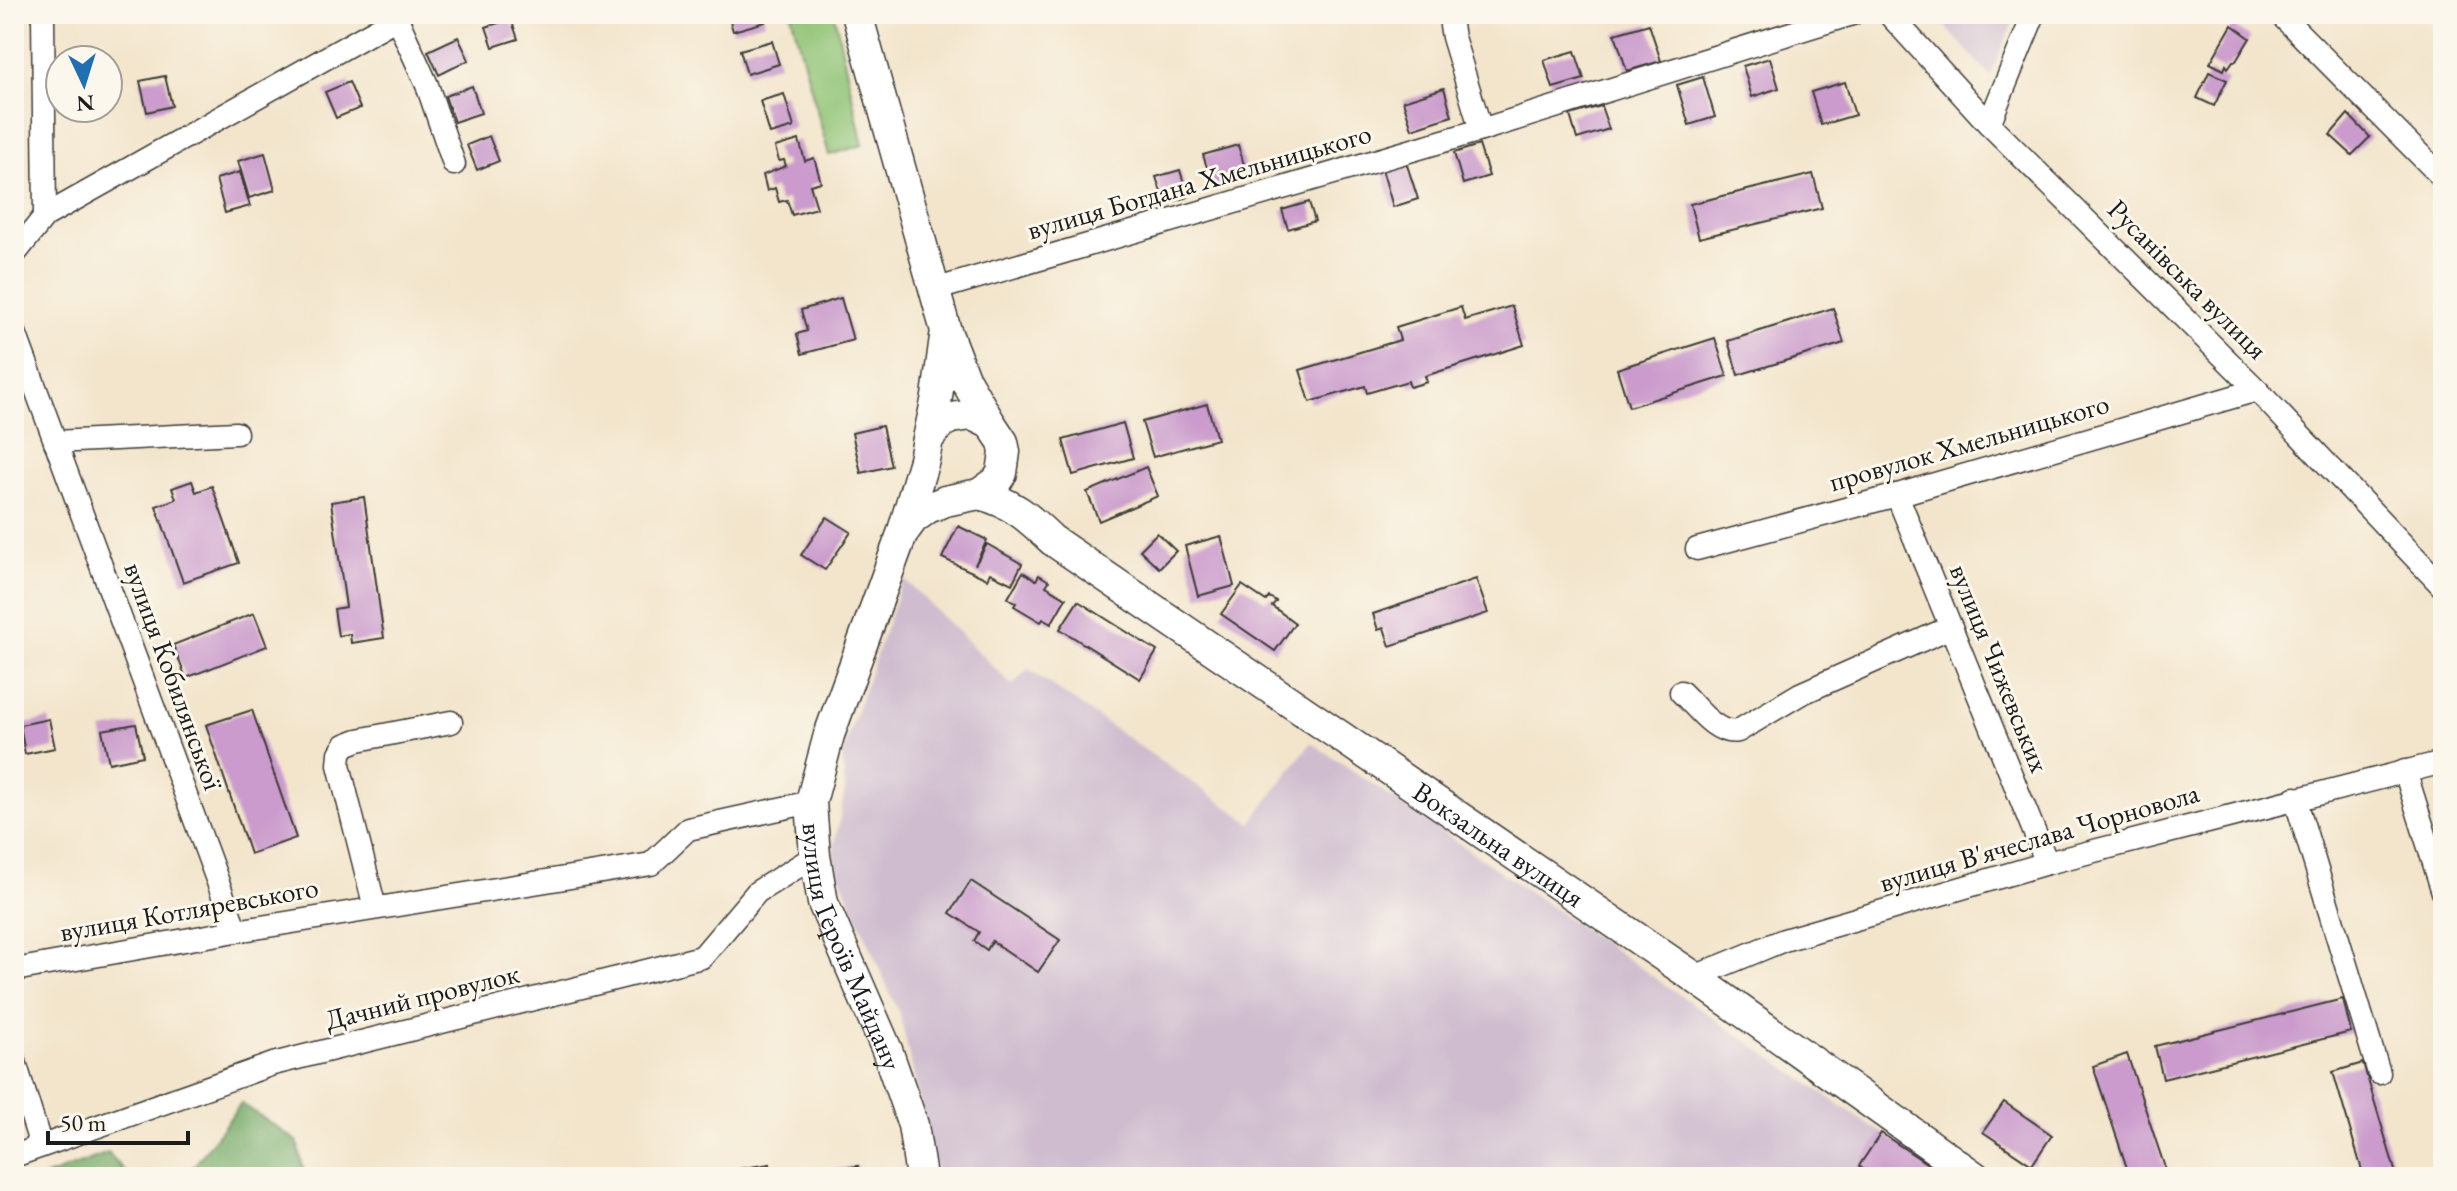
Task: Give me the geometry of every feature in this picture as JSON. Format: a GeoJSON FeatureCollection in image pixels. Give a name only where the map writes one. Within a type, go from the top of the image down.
{"type":"FeatureCollection","features":[{"type":"Feature","properties":{"kind":"street"},"geometry":{"type":"LineString","coordinates":[[43,14],[45,216]]}},
{"type":"Feature","properties":{"kind":"street","name":"вулиця Героїв Майдану"},"geometry":{"type":"LineString","coordinates":[[857,14],[946,331],[964,378],[1003,442],[1005,463]]}},
{"type":"Feature","properties":{"kind":"street"},"geometry":{"type":"LineString","coordinates":[[1453,14],[1453,37],[1481,130]]}},
{"type":"Feature","properties":{"kind":"street","name":"вулиця Богдана Хмельницького"},"geometry":{"type":"LineString","coordinates":[[934,290],[1481,130],[1852,14]]}},
{"type":"Feature","properties":{"kind":"street","name":"Русанівська вулиця"},"geometry":{"type":"LineString","coordinates":[[1889,14],[1989,124],[2257,390],[2443,587]]}},
{"type":"Feature","properties":{"kind":"street"},"geometry":{"type":"LineString","coordinates":[[1989,124],[2034,14]]}},
{"type":"Feature","properties":{"kind":"street"},"geometry":{"type":"LineString","coordinates":[[2280,14],[2443,178]]}},
{"type":"Feature","properties":{"kind":"street"},"geometry":{"type":"LineString","coordinates":[[14,255],[45,216],[398,15],[427,85],[454,164]]}},
{"type":"Feature","properties":{"kind":"street","name":"вулиця Кобилянської"},"geometry":{"type":"LineString","coordinates":[[14,330],[236,931]]}},
{"type":"Feature","properties":{"kind":"street","name":"вулиця Героїв Майдану"},"geometry":{"type":"LineString","coordinates":[[921,1177],[913,1125],[887,1050],[823,903],[811,802],[829,735],[902,534],[926,449],[946,331]]}},
{"type":"Feature","properties":{"kind":"street","name":"провулок Хмельницького"},"geometry":{"type":"LineString","coordinates":[[1697,549],[1897,495],[2257,390]]}},
{"type":"Feature","properties":{"kind":"street"},"geometry":{"type":"LineString","coordinates":[[991,424],[972,415],[941,423],[926,449],[931,479],[939,487],[958,496],[974,495],[996,482],[1005,463]]}},
{"type":"Feature","properties":{"kind":"street"},"geometry":{"type":"LineString","coordinates":[[55,442],[236,433]]}},
{"type":"Feature","properties":{"kind":"street","name":"Вокзальна вулиця"},"geometry":{"type":"LineString","coordinates":[[1005,463],[1012,492],[1022,512]]}},
{"type":"Feature","properties":{"kind":"street","name":"вулиця Героїв Майдану"},"geometry":{"type":"LineString","coordinates":[[902,534],[913,519],[928,508],[974,495]]}},
{"type":"Feature","properties":{"kind":"street","name":"Вокзальна вулиця"},"geometry":{"type":"LineString","coordinates":[[974,495],[1005,502],[1022,512],[1052,540],[1694,977],[1975,1177]]}},
{"type":"Feature","properties":{"kind":"street","name":"вулиця Чижевських"},"geometry":{"type":"LineString","coordinates":[[1897,495],[2047,863]]}},
{"type":"Feature","properties":{"kind":"street"},"geometry":{"type":"LineString","coordinates":[[1681,692],[1719,728],[1729,733],[1738,731],[1800,694],[1951,627]]}},
{"type":"Feature","properties":{"kind":"street"},"geometry":{"type":"LineString","coordinates":[[375,908],[339,765],[340,753],[345,745],[358,740],[451,722]]}},
{"type":"Feature","properties":{"kind":"street","name":"вулиця В'ячеслава Чорновола"},"geometry":{"type":"LineString","coordinates":[[1694,977],[1784,940],[2047,863],[2443,762]]}},
{"type":"Feature","properties":{"kind":"street"},"geometry":{"type":"LineString","coordinates":[[2405,771],[2443,892]]}},
{"type":"Feature","properties":{"kind":"street"},"geometry":{"type":"LineString","coordinates":[[2295,798],[2379,1073]]}},
{"type":"Feature","properties":{"kind":"street","name":"вулиця Котляревського"},"geometry":{"type":"LineString","coordinates":[[14,970],[651,864],[688,829],[811,802]]}},
{"type":"Feature","properties":{"kind":"street","name":"Дачний провулок"},"geometry":{"type":"LineString","coordinates":[[14,1156],[273,1064],[702,957],[757,892],[815,856]]}},
{"type":"Feature","properties":{"kind":"street"},"geometry":{"type":"LineString","coordinates":[[14,1059],[41,1146]]}},
{"type":"Feature","properties":{"kind":"shaded area"},"geometry":{"type":"Polygon","coordinates":[[[1934,14],[2017,14],[1990,76],[1934,14]]]}},
{"type":"Feature","properties":{"kind":"shaded area"},"geometry":{"type":"Polygon","coordinates":[[[903,578],[1012,685],[1028,669],[1251,823],[1311,742],[1865,1122],[1951,1177],[938,1177],[900,1016],[832,858],[845,790],[842,754],[903,578]]]}},
{"type":"Feature","properties":{"kind":"green space"},"geometry":{"type":"Polygon","coordinates":[[[791,14],[834,14],[863,145],[829,155],[791,14]]]}},
{"type":"Feature","properties":{"kind":"green space"},"geometry":{"type":"Polygon","coordinates":[[[241,1103],[297,1141],[305,1177],[186,1177],[241,1103]]]}},
{"type":"Feature","properties":{"kind":"green space"},"geometry":{"type":"Polygon","coordinates":[[[108,1153],[130,1177],[44,1177],[108,1153]]]}},
{"type":"Feature","properties":{"kind":"building"},"geometry":{"type":"Polygon","coordinates":[[[728,14],[763,14],[765,22],[733,31],[728,14]]]}},
{"type":"Feature","properties":{"kind":"building"},"geometry":{"type":"Polygon","coordinates":[[[511,19],[518,39],[493,47],[486,27],[511,19]]]}},
{"type":"Feature","properties":{"kind":"building"},"geometry":{"type":"Polygon","coordinates":[[[1649,24],[1661,61],[1627,71],[1615,34],[1649,24]]]}},
{"type":"Feature","properties":{"kind":"building"},"geometry":{"type":"Polygon","coordinates":[[[2232,25],[2250,38],[2236,61],[2228,68],[2226,65],[2224,70],[2210,63],[2232,25]]]}},
{"type":"Feature","properties":{"kind":"building"},"geometry":{"type":"Polygon","coordinates":[[[458,37],[469,60],[439,75],[428,51],[458,37]]]}},
{"type":"Feature","properties":{"kind":"building"},"geometry":{"type":"Polygon","coordinates":[[[772,41],[779,64],[747,74],[740,50],[772,41]]]}},
{"type":"Feature","properties":{"kind":"building"},"geometry":{"type":"Polygon","coordinates":[[[1575,51],[1584,79],[1553,88],[1544,60],[1575,51]]]}},
{"type":"Feature","properties":{"kind":"building"},"geometry":{"type":"Polygon","coordinates":[[[1770,58],[1779,88],[1752,97],[1743,66],[1770,58]]]}},
{"type":"Feature","properties":{"kind":"building"},"geometry":{"type":"Polygon","coordinates":[[[2209,72],[2227,80],[2214,106],[2197,98],[2209,72]]]}},
{"type":"Feature","properties":{"kind":"building"},"geometry":{"type":"Polygon","coordinates":[[[165,76],[172,106],[147,112],[140,81],[165,76]]]}},
{"type":"Feature","properties":{"kind":"building"},"geometry":{"type":"Polygon","coordinates":[[[1703,77],[1715,117],[1689,125],[1677,85],[1703,77]]]}},
{"type":"Feature","properties":{"kind":"building"},"geometry":{"type":"Polygon","coordinates":[[[349,82],[360,108],[336,118],[325,92],[349,82]]]}},
{"type":"Feature","properties":{"kind":"building"},"geometry":{"type":"Polygon","coordinates":[[[1845,82],[1855,115],[1821,125],[1811,92],[1845,82]]]}},
{"type":"Feature","properties":{"kind":"building"},"geometry":{"type":"Polygon","coordinates":[[[472,86],[481,113],[454,122],[445,96],[472,86]]]}},
{"type":"Feature","properties":{"kind":"building"},"geometry":{"type":"Polygon","coordinates":[[[1444,88],[1452,116],[1412,129],[1403,101],[1444,88]]]}},
{"type":"Feature","properties":{"kind":"building"},"geometry":{"type":"Polygon","coordinates":[[[784,94],[794,127],[770,134],[760,101],[784,94]]]}},
{"type":"Feature","properties":{"kind":"building"},"geometry":{"type":"Polygon","coordinates":[[[1601,106],[1609,129],[1577,139],[1570,115],[1601,106]]]}},
{"type":"Feature","properties":{"kind":"building"},"geometry":{"type":"Polygon","coordinates":[[[2348,114],[2370,137],[2352,155],[2330,135],[2348,114]]]}},
{"type":"Feature","properties":{"kind":"building"},"geometry":{"type":"Polygon","coordinates":[[[489,136],[499,161],[477,170],[467,145],[489,136]]]}},
{"type":"Feature","properties":{"kind":"building"},"geometry":{"type":"Polygon","coordinates":[[[799,140],[805,161],[814,158],[821,182],[810,185],[817,208],[792,215],[787,200],[779,202],[775,188],[767,191],[763,175],[786,166],[784,160],[779,161],[775,147],[799,140]]]}},
{"type":"Feature","properties":{"kind":"building"},"geometry":{"type":"Polygon","coordinates":[[[1238,145],[1248,178],[1214,189],[1203,155],[1238,145]]]}},
{"type":"Feature","properties":{"kind":"building"},"geometry":{"type":"Polygon","coordinates":[[[1479,145],[1489,176],[1463,184],[1454,153],[1479,145]]]}},
{"type":"Feature","properties":{"kind":"building"},"geometry":{"type":"Polygon","coordinates":[[[265,153],[275,190],[249,198],[238,161],[265,153]]]}},
{"type":"Feature","properties":{"kind":"building"},"geometry":{"type":"Polygon","coordinates":[[[1406,162],[1418,199],[1393,207],[1382,169],[1406,162]]]}},
{"type":"Feature","properties":{"kind":"building"},"geometry":{"type":"Polygon","coordinates":[[[1180,170],[1188,197],[1165,204],[1156,177],[1180,170]]]}},
{"type":"Feature","properties":{"kind":"building"},"geometry":{"type":"Polygon","coordinates":[[[240,172],[250,206],[225,213],[216,179],[240,172]]]}},
{"type":"Feature","properties":{"kind":"building"},"geometry":{"type":"Polygon","coordinates":[[[1813,174],[1822,208],[1699,238],[1690,204],[1813,174]]]}},
{"type":"Feature","properties":{"kind":"building"},"geometry":{"type":"Polygon","coordinates":[[[1309,202],[1315,221],[1288,229],[1282,210],[1309,202]]]}},
{"type":"Feature","properties":{"kind":"building"},"geometry":{"type":"Polygon","coordinates":[[[841,298],[853,340],[802,354],[797,334],[807,331],[801,310],[841,298]]]}},
{"type":"Feature","properties":{"kind":"building"},"geometry":{"type":"Polygon","coordinates":[[[1512,306],[1524,345],[1425,376],[1427,382],[1410,387],[1408,381],[1367,393],[1365,386],[1310,402],[1300,370],[1400,340],[1396,327],[1461,307],[1465,320],[1512,306]]]}},
{"type":"Feature","properties":{"kind":"building"},"geometry":{"type":"Polygon","coordinates":[[[1833,308],[1844,343],[1738,375],[1728,341],[1833,308]]]}},
{"type":"Feature","properties":{"kind":"building"},"geometry":{"type":"Polygon","coordinates":[[[1715,338],[1727,376],[1629,407],[1617,369],[1715,338]]]}},
{"type":"Feature","properties":{"kind":"building"},"geometry":{"type":"Polygon","coordinates":[[[1207,404],[1217,439],[1153,457],[1142,422],[1207,404]]]}},
{"type":"Feature","properties":{"kind":"building"},"geometry":{"type":"Polygon","coordinates":[[[1123,423],[1133,458],[1073,475],[1063,440],[1123,423]]]}},
{"type":"Feature","properties":{"kind":"building"},"geometry":{"type":"Polygon","coordinates":[[[882,426],[891,466],[861,473],[852,433],[882,426]]]}},
{"type":"Feature","properties":{"kind":"building"},"geometry":{"type":"Polygon","coordinates":[[[1146,467],[1158,496],[1099,521],[1087,492],[1146,467]]]}},
{"type":"Feature","properties":{"kind":"building"},"geometry":{"type":"Polygon","coordinates":[[[192,481],[196,492],[212,486],[239,563],[183,582],[156,506],[176,499],[172,488],[192,481]]]}},
{"type":"Feature","properties":{"kind":"building"},"geometry":{"type":"Polygon","coordinates":[[[364,497],[384,638],[351,643],[350,634],[338,636],[334,609],[346,607],[331,502],[364,497]]]}},
{"type":"Feature","properties":{"kind":"building"},"geometry":{"type":"Polygon","coordinates":[[[827,517],[851,532],[825,570],[801,555],[827,517]]]}},
{"type":"Feature","properties":{"kind":"building"},"geometry":{"type":"Polygon","coordinates":[[[958,526],[987,540],[975,565],[987,544],[1022,564],[1012,584],[990,573],[987,579],[942,558],[958,526]]]}},
{"type":"Feature","properties":{"kind":"building"},"geometry":{"type":"Polygon","coordinates":[[[1157,533],[1176,551],[1159,568],[1140,550],[1157,533]]]}},
{"type":"Feature","properties":{"kind":"building"},"geometry":{"type":"Polygon","coordinates":[[[1221,536],[1234,586],[1198,596],[1185,546],[1221,536]]]}},
{"type":"Feature","properties":{"kind":"building"},"geometry":{"type":"Polygon","coordinates":[[[1023,572],[1036,580],[1039,575],[1049,581],[1046,586],[1066,598],[1051,624],[1043,619],[1041,622],[1014,606],[1016,603],[1008,598],[1023,572]]]}},
{"type":"Feature","properties":{"kind":"building"},"geometry":{"type":"Polygon","coordinates":[[[1476,579],[1488,613],[1390,646],[1384,628],[1378,630],[1373,614],[1476,579]]]}},
{"type":"Feature","properties":{"kind":"building"},"geometry":{"type":"Polygon","coordinates":[[[1242,585],[1266,601],[1269,597],[1276,601],[1272,606],[1295,623],[1275,651],[1221,614],[1242,585]]]}},
{"type":"Feature","properties":{"kind":"building"},"geometry":{"type":"Polygon","coordinates":[[[1078,601],[1157,651],[1140,679],[1060,629],[1078,601]]]}},
{"type":"Feature","properties":{"kind":"building"},"geometry":{"type":"Polygon","coordinates":[[[254,613],[267,646],[186,678],[173,645],[254,613]]]}},
{"type":"Feature","properties":{"kind":"building"},"geometry":{"type":"Polygon","coordinates":[[[252,710],[296,838],[250,854],[206,725],[252,710]]]}},
{"type":"Feature","properties":{"kind":"building"},"geometry":{"type":"Polygon","coordinates":[[[49,719],[55,748],[25,754],[20,725],[49,719]]]}},
{"type":"Feature","properties":{"kind":"building"},"geometry":{"type":"Polygon","coordinates":[[[136,724],[143,756],[109,763],[102,730],[136,724]]]}},
{"type":"Feature","properties":{"kind":"building"},"geometry":{"type":"Polygon","coordinates":[[[971,881],[1060,940],[1038,972],[992,941],[987,950],[974,941],[979,932],[950,913],[971,881]]]}},
{"type":"Feature","properties":{"kind":"building"},"geometry":{"type":"Polygon","coordinates":[[[2343,999],[2351,1032],[2163,1079],[2155,1046],[2343,999]]]}},
{"type":"Feature","properties":{"kind":"building"},"geometry":{"type":"Polygon","coordinates":[[[2127,1054],[2168,1177],[2130,1177],[2093,1066],[2127,1054]]]}},
{"type":"Feature","properties":{"kind":"building"},"geometry":{"type":"Polygon","coordinates":[[[2363,1063],[2397,1177],[2364,1177],[2333,1072],[2363,1063]]]}},
{"type":"Feature","properties":{"kind":"building"},"geometry":{"type":"Polygon","coordinates":[[[2004,1102],[2052,1135],[2032,1165],[1983,1132],[2004,1102]]]}},
{"type":"Feature","properties":{"kind":"building"},"geometry":{"type":"Polygon","coordinates":[[[1881,1133],[1947,1177],[1875,1177],[1859,1166],[1881,1133]]]}},
{"type":"Feature","properties":{"kind":"building"},"geometry":{"type":"Polygon","coordinates":[[[770,1164],[772,1177],[700,1177],[700,1175],[770,1164]]]}},
{"type":"Feature","properties":{"kind":"building"},"geometry":{"type":"Polygon","coordinates":[[[858,1166],[860,1177],[796,1175],[858,1166]]]}},
{"type":"Feature","properties":{"kind":"building"},"geometry":{"type":"Polygon","coordinates":[[[2090,1168],[2103,1177],[2084,1177],[2090,1168]]]}}]}
